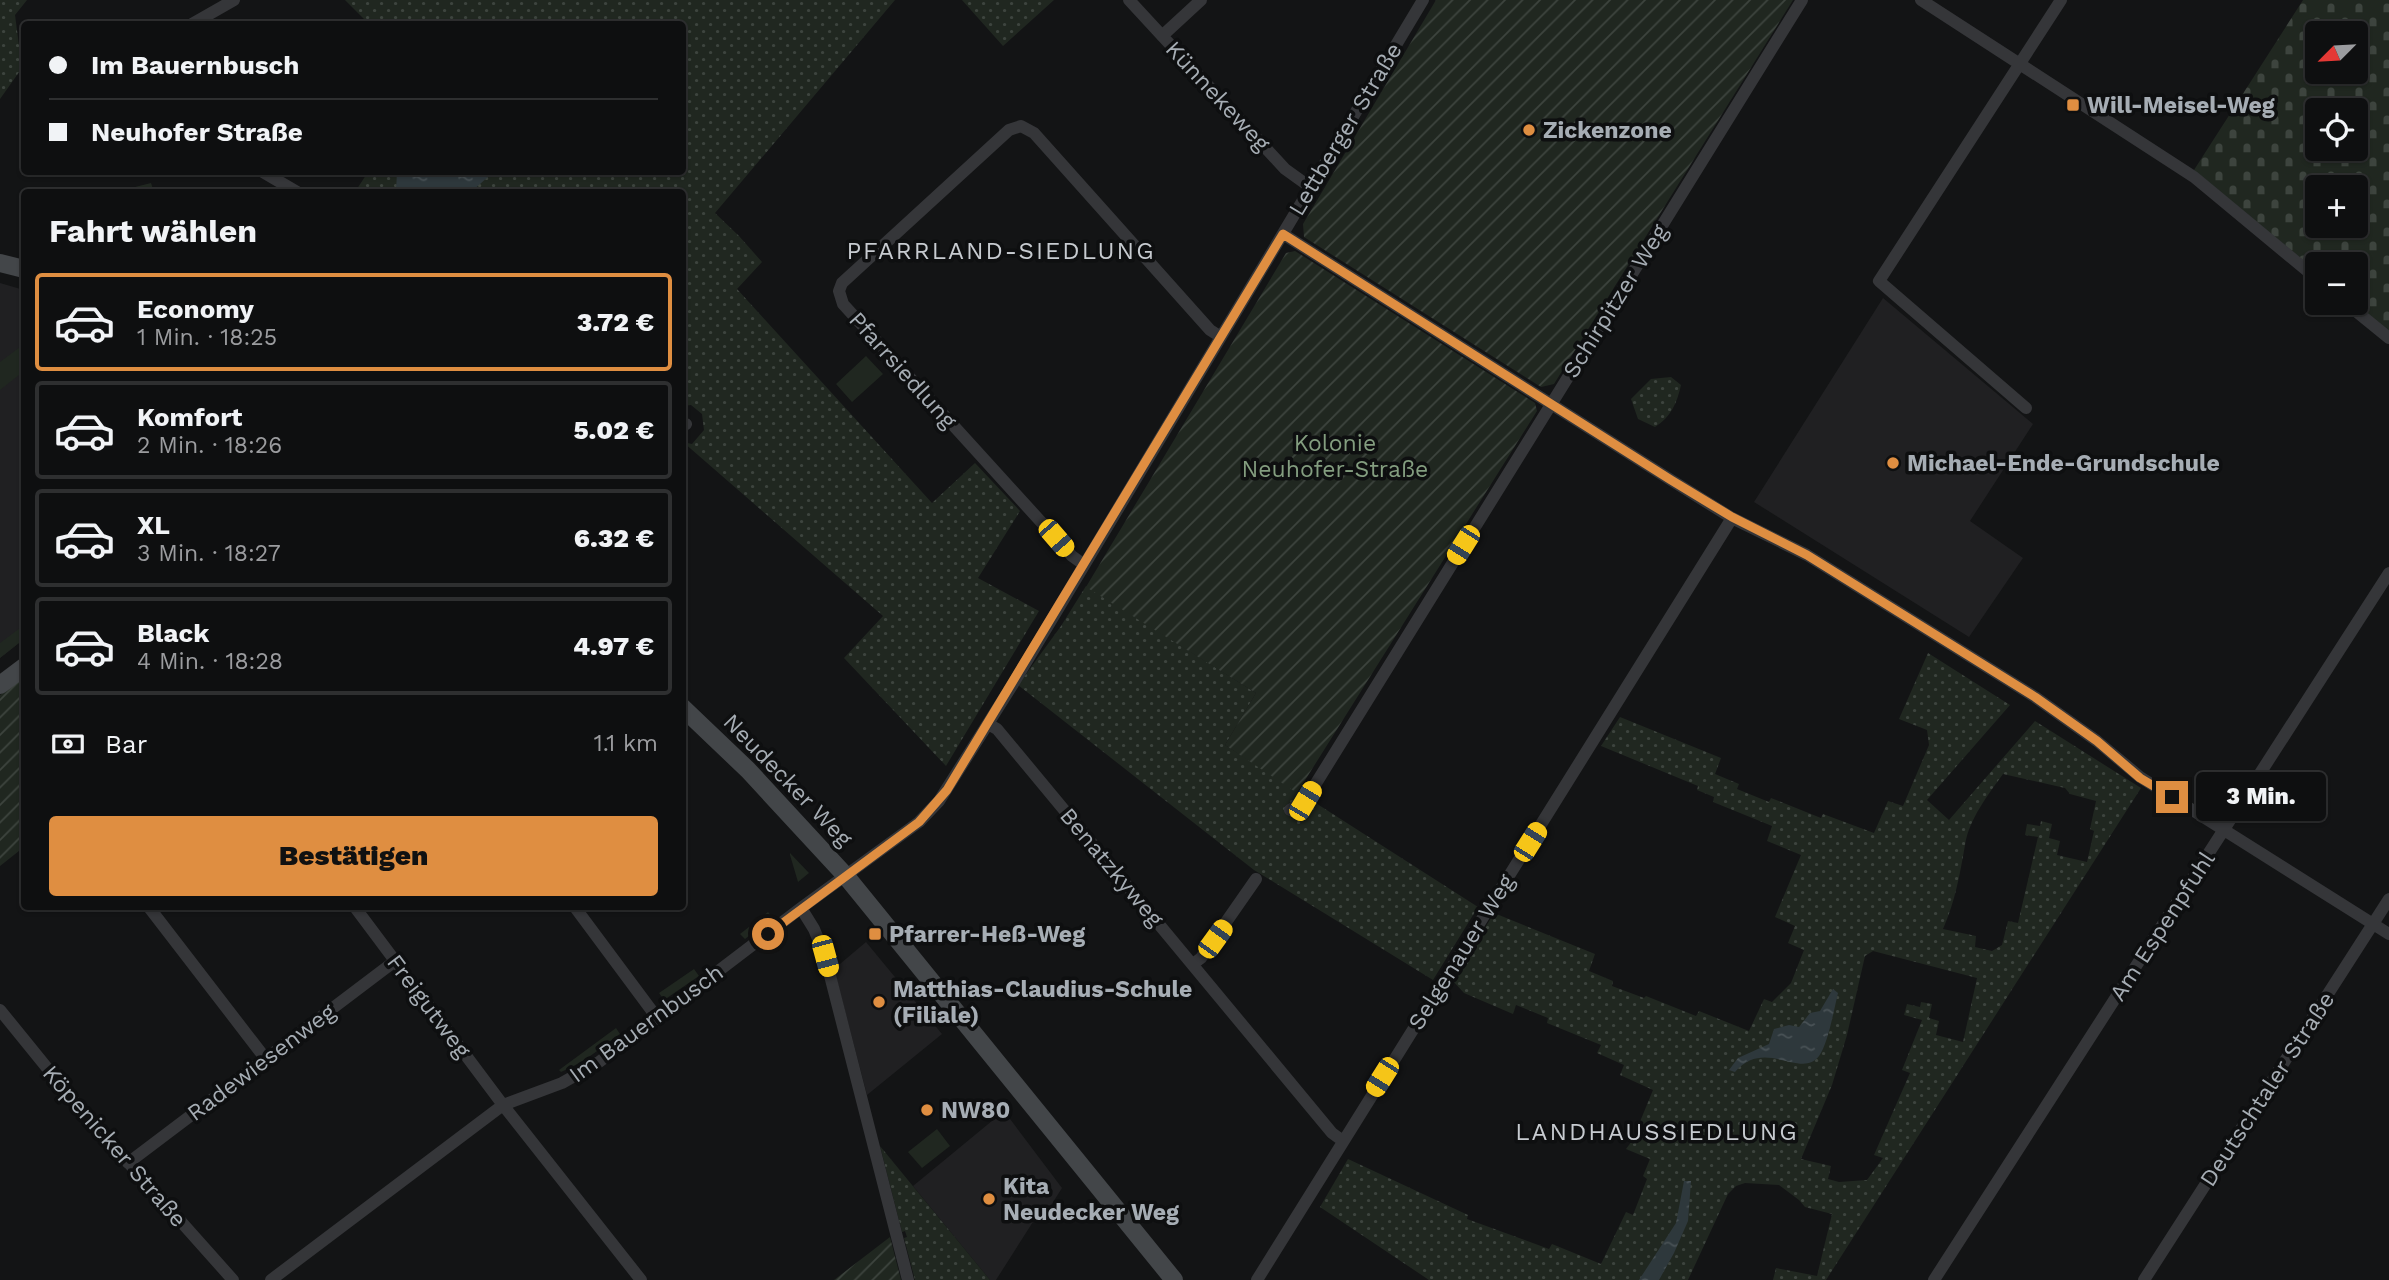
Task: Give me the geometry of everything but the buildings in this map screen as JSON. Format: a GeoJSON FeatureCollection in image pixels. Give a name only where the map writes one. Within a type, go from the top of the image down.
{"type":"FeatureCollection","features":[{"type":"Feature","properties":{"kind":"street"},"geometry":{"type":"LineString","coordinates":[[197,21],[234,0]]}},
{"type":"Feature","properties":{"kind":"street","name":"Künnekeweg"},"geometry":{"type":"LineString","coordinates":[[1129,0],[1285,169],[1310,187]]}},
{"type":"Feature","properties":{"kind":"street"},"geometry":{"type":"LineString","coordinates":[[1162,36],[1201,0]]}},
{"type":"Feature","properties":{"kind":"street","name":"Lettberger Straße"},"geometry":{"type":"LineString","coordinates":[[845,875],[929,812],[947,790],[1423,0]]}},
{"type":"Feature","properties":{"kind":"street","name":"Schirpitzer Weg"},"geometry":{"type":"LineString","coordinates":[[1290,810],[1305,801],[1802,0]]}},
{"type":"Feature","properties":{"kind":"street"},"geometry":{"type":"LineString","coordinates":[[1921,0],[2194,177],[2305,269]]}},
{"type":"Feature","properties":{"kind":"street"},"geometry":{"type":"LineString","coordinates":[[2026,408],[1879,281],[2061,0]]}},
{"type":"Feature","properties":{"kind":"street","name":"Pfarrsiedlung"},"geometry":{"type":"LineString","coordinates":[[1083,564],[1072,556],[843,304],[839,291],[842,283],[1009,130],[1021,126],[1034,133],[1202,320],[1221,337]]}},
{"type":"Feature","properties":{"kind":"street"},"geometry":{"type":"LineString","coordinates":[[268,175],[292,189]]}},
{"type":"Feature","properties":{"kind":"street"},"geometry":{"type":"LineString","coordinates":[[1283,234],[1732,517],[1807,555],[2035,697],[2097,741],[2140,778],[2389,934]]}},
{"type":"Feature","properties":{"kind":"street"},"geometry":{"type":"LineString","coordinates":[[0,263],[21,269]]}},
{"type":"Feature","properties":{"kind":"street"},"geometry":{"type":"LineString","coordinates":[[2361,315],[2389,338]]}},
{"type":"Feature","properties":{"kind":"street","name":"Selgenauer Weg"},"geometry":{"type":"LineString","coordinates":[[1257,1280],[1732,517]]}},
{"type":"Feature","properties":{"kind":"street","name":"Am Espenpfuhl"},"geometry":{"type":"LineString","coordinates":[[1934,1280],[2389,573]]}},
{"type":"Feature","properties":{"kind":"street"},"geometry":{"type":"LineString","coordinates":[[0,685],[21,669]]}},
{"type":"Feature","properties":{"kind":"street","name":"Neudecker Weg"},"geometry":{"type":"LineString","coordinates":[[686,711],[774,797],[845,875],[1174,1280]]}},
{"type":"Feature","properties":{"kind":"street","name":"Benatzkyweg"},"geometry":{"type":"LineString","coordinates":[[988,724],[997,729],[1332,1133],[1343,1141]]}},
{"type":"Feature","properties":{"kind":"street","name":"Im Bauernbusch"},"geometry":{"type":"LineString","coordinates":[[271,1280],[503,1105],[582,1074],[845,875]]}},
{"type":"Feature","properties":{"kind":"street"},"geometry":{"type":"LineString","coordinates":[[1194,964],[1256,879]]}},
{"type":"Feature","properties":{"kind":"street","name":"Deutschtaler Straße"},"geometry":{"type":"LineString","coordinates":[[2144,1280],[2389,899]]}},
{"type":"Feature","properties":{"kind":"street"},"geometry":{"type":"LineString","coordinates":[[801,908],[814,929],[825,956],[908,1280]]}},
{"type":"Feature","properties":{"kind":"street"},"geometry":{"type":"LineString","coordinates":[[151,910],[265,1058]]}},
{"type":"Feature","properties":{"kind":"street","name":"Freigutweg"},"geometry":{"type":"LineString","coordinates":[[357,910],[503,1105],[641,1280]]}},
{"type":"Feature","properties":{"kind":"street"},"geometry":{"type":"LineString","coordinates":[[577,910],[658,1019]]}},
{"type":"Feature","properties":{"kind":"street","name":"Radewiesenweg"},"geometry":{"type":"LineString","coordinates":[[128,1163],[396,961]]}},
{"type":"Feature","properties":{"kind":"street","name":"Köpenicker Straße"},"geometry":{"type":"LineString","coordinates":[[0,1010],[128,1163],[233,1280]]}},
{"type":"Feature","properties":{"kind":"shaded area"},"geometry":{"type":"Polygon","coordinates":[[[0,283],[21,289],[21,641],[0,658],[0,283]]]}},
{"type":"Feature","properties":{"kind":"shaded area","name":"Michael-Ende-Grundschule"},"geometry":{"type":"Polygon","coordinates":[[[1883,298],[2033,424],[1970,521],[2023,558],[1969,637],[1754,502],[1883,298]]]}},
{"type":"Feature","properties":{"kind":"shaded area","name":"Matthias-Claudius-Schule (Filiale)"},"geometry":{"type":"Polygon","coordinates":[[[866,942],[942,1034],[867,1095],[834,969],[866,942]]]}},
{"type":"Feature","properties":{"kind":"shaded area","name":"Kita Neudecker Weg"},"geometry":{"type":"Polygon","coordinates":[[[1004,1111],[1062,1188],[1043,1218],[1038,1214],[996,1280],[990,1280],[913,1186],[1004,1111]]]}},
{"type":"Feature","properties":{"kind":"green space"},"geometry":{"type":"Polygon","coordinates":[[[0,0],[27,0],[15,15],[21,69],[0,99],[0,0]]]}},
{"type":"Feature","properties":{"kind":"green space"},"geometry":{"type":"Polygon","coordinates":[[[345,0],[895,0],[715,213],[762,262],[737,289],[932,503],[975,463],[1020,511],[978,578],[1039,611],[946,766],[844,658],[883,616],[686,445],[692,444],[704,430],[702,414],[691,405],[686,406],[686,189],[357,189],[366,175],[686,175],[686,21],[366,21],[345,0]]]}},
{"type":"Feature","properties":{"kind":"green space"},"geometry":{"type":"Polygon","coordinates":[[[962,0],[1054,0],[1003,46],[962,0]]]}},
{"type":"Feature","properties":{"kind":"green space"},"geometry":{"type":"Polygon","coordinates":[[[1436,0],[1793,0],[1554,384],[1541,387],[1304,237],[1303,224],[1436,0]]]}},
{"type":"Feature","properties":{"kind":"green space"},"geometry":{"type":"Polygon","coordinates":[[[2303,0],[2389,0],[2389,332],[2368,315],[2368,252],[2305,252],[2305,262],[2194,170],[2303,0]]]}},
{"type":"Feature","properties":{"kind":"green space"},"geometry":{"type":"Polygon","coordinates":[[[151,183],[153,189],[127,189],[151,183]]]}},
{"type":"Feature","properties":{"kind":"green space","name":"Kolonie Neuhofer-Straße"},"geometry":{"type":"Polygon","coordinates":[[[1295,251],[1535,403],[1537,411],[1297,793],[1225,745],[1256,693],[1086,587],[1286,253],[1295,251]]]}},
{"type":"Feature","properties":{"kind":"green space"},"geometry":{"type":"Polygon","coordinates":[[[21,346],[21,373],[0,390],[0,362],[21,346]]]}},
{"type":"Feature","properties":{"kind":"green space"},"geometry":{"type":"Polygon","coordinates":[[[866,356],[883,374],[852,402],[836,384],[866,356]]]}},
{"type":"Feature","properties":{"kind":"green space"},"geometry":{"type":"Polygon","coordinates":[[[1671,377],[1681,385],[1669,414],[1655,427],[1638,419],[1631,399],[1651,379],[1671,377]]]}},
{"type":"Feature","properties":{"kind":"green space"},"geometry":{"type":"Polygon","coordinates":[[[1086,586],[1256,693],[1225,745],[1478,907],[1433,980],[1254,870],[1018,685],[1086,586]]]}},
{"type":"Feature","properties":{"kind":"green space"},"geometry":{"type":"Polygon","coordinates":[[[21,627],[21,641],[0,658],[0,643],[21,627]]]}},
{"type":"Feature","properties":{"kind":"green space"},"geometry":{"type":"Polygon","coordinates":[[[1928,653],[2010,705],[1927,800],[1949,820],[2035,721],[2141,788],[1826,1280],[1773,1280],[1776,1268],[1817,1276],[1832,1214],[1805,1207],[1779,1185],[1745,1183],[1736,1186],[1728,1194],[1688,1280],[1429,1280],[1320,1207],[1348,1159],[1468,1215],[1467,1219],[1549,1249],[1552,1244],[1601,1264],[1626,1212],[1633,1215],[1647,1179],[1643,1176],[1650,1159],[1626,1149],[1632,1141],[1653,1090],[1620,1075],[1624,1065],[1597,1053],[1601,1045],[1547,1023],[1548,1018],[1516,1005],[1513,1014],[1464,993],[1453,981],[1494,913],[1595,954],[1589,971],[1613,981],[1612,986],[1696,1016],[1699,1011],[1749,1031],[1764,999],[1772,1002],[1791,983],[1804,950],[1788,943],[1795,926],[1775,917],[1801,855],[1767,841],[1772,826],[1713,802],[1714,797],[1697,790],[1698,786],[1601,746],[1620,717],[1721,758],[1715,774],[1739,784],[1737,789],[1769,802],[1771,798],[1821,818],[1823,814],[1874,833],[1888,801],[1903,806],[1929,745],[1927,730],[1899,719],[1928,653]],[[2003,774],[1980,808],[1967,835],[1954,898],[1943,929],[1976,936],[1975,947],[1992,951],[2002,945],[2008,921],[2018,923],[2038,837],[2025,835],[2027,824],[2040,826],[2041,821],[2052,824],[2049,838],[2060,841],[2057,855],[2087,862],[2094,831],[2090,829],[2096,801],[2070,794],[2065,788],[2003,774]],[[1873,951],[1865,956],[1847,1035],[1832,1085],[1801,1159],[1831,1166],[1828,1179],[1839,1182],[1867,1180],[1883,1158],[1874,1155],[1910,1073],[1902,1070],[1922,1020],[1904,1015],[1907,1004],[1920,1007],[1921,1002],[1932,1004],[1929,1018],[1939,1021],[1936,1035],[1963,1042],[1977,978],[1873,951]]]}},
{"type":"Feature","properties":{"kind":"green space"},"geometry":{"type":"Polygon","coordinates":[[[21,678],[21,849],[0,866],[0,695],[21,678]]]}},
{"type":"Feature","properties":{"kind":"green space"},"geometry":{"type":"Polygon","coordinates":[[[790,855],[809,873],[798,882],[790,855]]]}},
{"type":"Feature","properties":{"kind":"green space"},"geometry":{"type":"Polygon","coordinates":[[[768,912],[773,918],[745,939],[740,934],[768,912]]]}},
{"type":"Feature","properties":{"kind":"green space"},"geometry":{"type":"Polygon","coordinates":[[[694,969],[699,976],[664,1000],[659,993],[694,969]]]}},
{"type":"Feature","properties":{"kind":"green space"},"geometry":{"type":"Polygon","coordinates":[[[616,1028],[620,1034],[599,1050],[561,1072],[559,1070],[616,1028]]]}},
{"type":"Feature","properties":{"kind":"green space"},"geometry":{"type":"Polygon","coordinates":[[[937,1129],[950,1146],[922,1168],[908,1152],[937,1129]]]}},
{"type":"Feature","properties":{"kind":"green space"},"geometry":{"type":"Polygon","coordinates":[[[880,1146],[990,1280],[915,1280],[904,1238],[907,1237],[905,1231],[902,1232],[880,1146]]]}},
{"type":"Feature","properties":{"kind":"green space"},"geometry":{"type":"Polygon","coordinates":[[[890,1237],[901,1280],[834,1280],[890,1237]]]}},
{"type":"Feature","properties":{"kind":"water"},"geometry":{"type":"Polygon","coordinates":[[[397,175],[489,175],[474,189],[396,189],[397,175]]]}},
{"type":"Feature","properties":{"kind":"water"},"geometry":{"type":"Polygon","coordinates":[[[1833,989],[1838,993],[1828,1035],[1819,1056],[1802,1064],[1758,1058],[1746,1062],[1735,1072],[1729,1070],[1738,1058],[1769,1044],[1774,1029],[1789,1025],[1799,1027],[1810,1013],[1820,1011],[1833,989]]]}},
{"type":"Feature","properties":{"kind":"water"},"geometry":{"type":"Polygon","coordinates":[[[1684,1181],[1691,1181],[1688,1221],[1674,1253],[1659,1280],[1639,1280],[1676,1223],[1684,1181]]]}},
{"type":"Feature","properties":{"kind":"place","name":"Will-Meisel-Weg"},"geometry":{"type":"Point","coordinates":[2073,105]}},
{"type":"Feature","properties":{"kind":"place","name":"Zickenzone"},"geometry":{"type":"Point","coordinates":[1529,130]}},
{"type":"Feature","properties":{"kind":"place","name":"Michael-Ende-Grundschule"},"geometry":{"type":"Point","coordinates":[1893,463]}},
{"type":"Feature","properties":{"kind":"place","name":"Pfarrer-Heß-Weg"},"geometry":{"type":"Point","coordinates":[875,934]}},
{"type":"Feature","properties":{"kind":"place","name":"Matthias-Claudius-Schule (Filiale)"},"geometry":{"type":"Point","coordinates":[879,1002]}},
{"type":"Feature","properties":{"kind":"place","name":"NW80"},"geometry":{"type":"Point","coordinates":[927,1110]}},
{"type":"Feature","properties":{"kind":"place","name":"Kita Neudecker Weg"},"geometry":{"type":"Point","coordinates":[989,1199]}},
{"type":"Feature","properties":{"kind":"district","name":"PFARRLAND-SIEDLUNG"},"geometry":{"type":"Point","coordinates":[1001,251]}},
{"type":"Feature","properties":{"kind":"district","name":"LANDHAUSSIEDLUNG"},"geometry":{"type":"Point","coordinates":[1657,1132]}},
{"type":"Feature","properties":{"kind":"route"},"geometry":{"type":"LineString","coordinates":[[768,934],[919,822],[939,801],[1001,704],[1283,234],[1671,480],[1732,517],[1807,555],[2035,697],[2097,741],[2140,778],[2172,797]]}}]}
